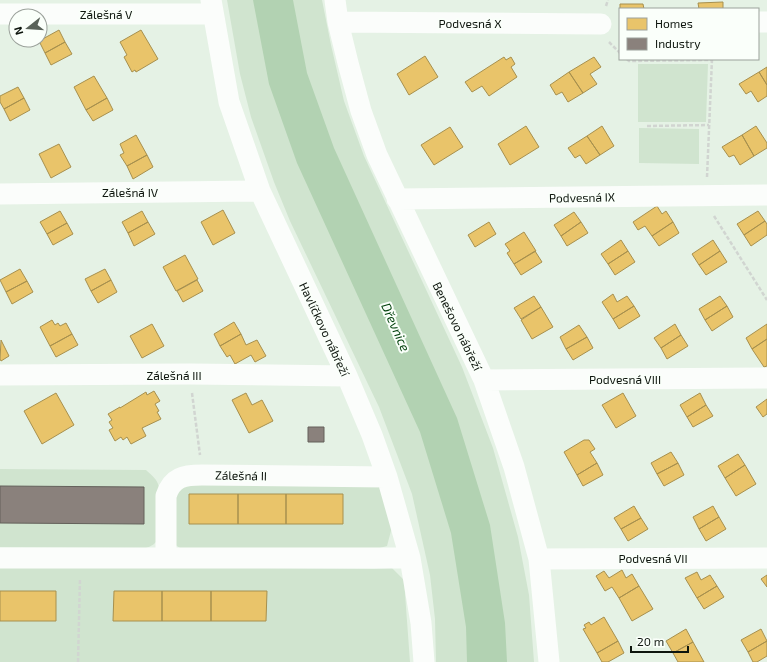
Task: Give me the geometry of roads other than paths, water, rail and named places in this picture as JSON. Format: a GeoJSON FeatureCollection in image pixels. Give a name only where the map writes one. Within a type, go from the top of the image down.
{"type":"FeatureCollection","features":[{"type":"Feature","properties":{"kind":"street","name":"Benešovo nábřeží"},"geometry":{"type":"LineString","coordinates":[[334,0],[338,22],[361,111],[377,155],[484,380],[514,467],[539,559],[549,662]]}},
{"type":"Feature","properties":{"kind":"street","name":"Zálešná V"},"geometry":{"type":"LineString","coordinates":[[0,14],[212,7]]}},
{"type":"Feature","properties":{"kind":"street","name":"Havlíčkovo nábřeží"},"geometry":{"type":"LineString","coordinates":[[212,7],[229,102],[260,191],[347,376],[372,435],[387,477],[410,558],[421,623],[424,662]]}},
{"type":"Feature","properties":{"kind":"street","name":"Podvesná X"},"geometry":{"type":"LineString","coordinates":[[338,22],[601,24]]}},
{"type":"Feature","properties":{"kind":"street","name":"Zálešná IV"},"geometry":{"type":"LineString","coordinates":[[0,194],[260,191]]}},
{"type":"Feature","properties":{"kind":"street","name":"Podvesná IX"},"geometry":{"type":"LineString","coordinates":[[397,199],[767,195]]}},
{"type":"Feature","properties":{"kind":"street","name":"Zálešná III"},"geometry":{"type":"LineString","coordinates":[[0,375],[190,374],[347,376]]}},
{"type":"Feature","properties":{"kind":"street","name":"Podvesná VIII"},"geometry":{"type":"LineString","coordinates":[[484,380],[767,378]]}},
{"type":"Feature","properties":{"kind":"street","name":"Zálešná II"},"geometry":{"type":"LineString","coordinates":[[166,557],[166,496],[173,483],[184,476],[387,477]]}},
{"type":"Feature","properties":{"kind":"street"},"geometry":{"type":"LineString","coordinates":[[0,558],[410,558]]}},
{"type":"Feature","properties":{"kind":"street","name":"Podvesná VII"},"geometry":{"type":"LineString","coordinates":[[539,559],[767,558]]}},
{"type":"Feature","properties":{"kind":"water","name":"Dřevnice"},"geometry":{"type":"Polygon","coordinates":[[[253,0],[293,0],[307,73],[334,148],[457,418],[490,525],[505,623],[507,662],[467,662],[466,627],[451,533],[420,432],[297,163],[269,84],[253,0]]]}}]}
